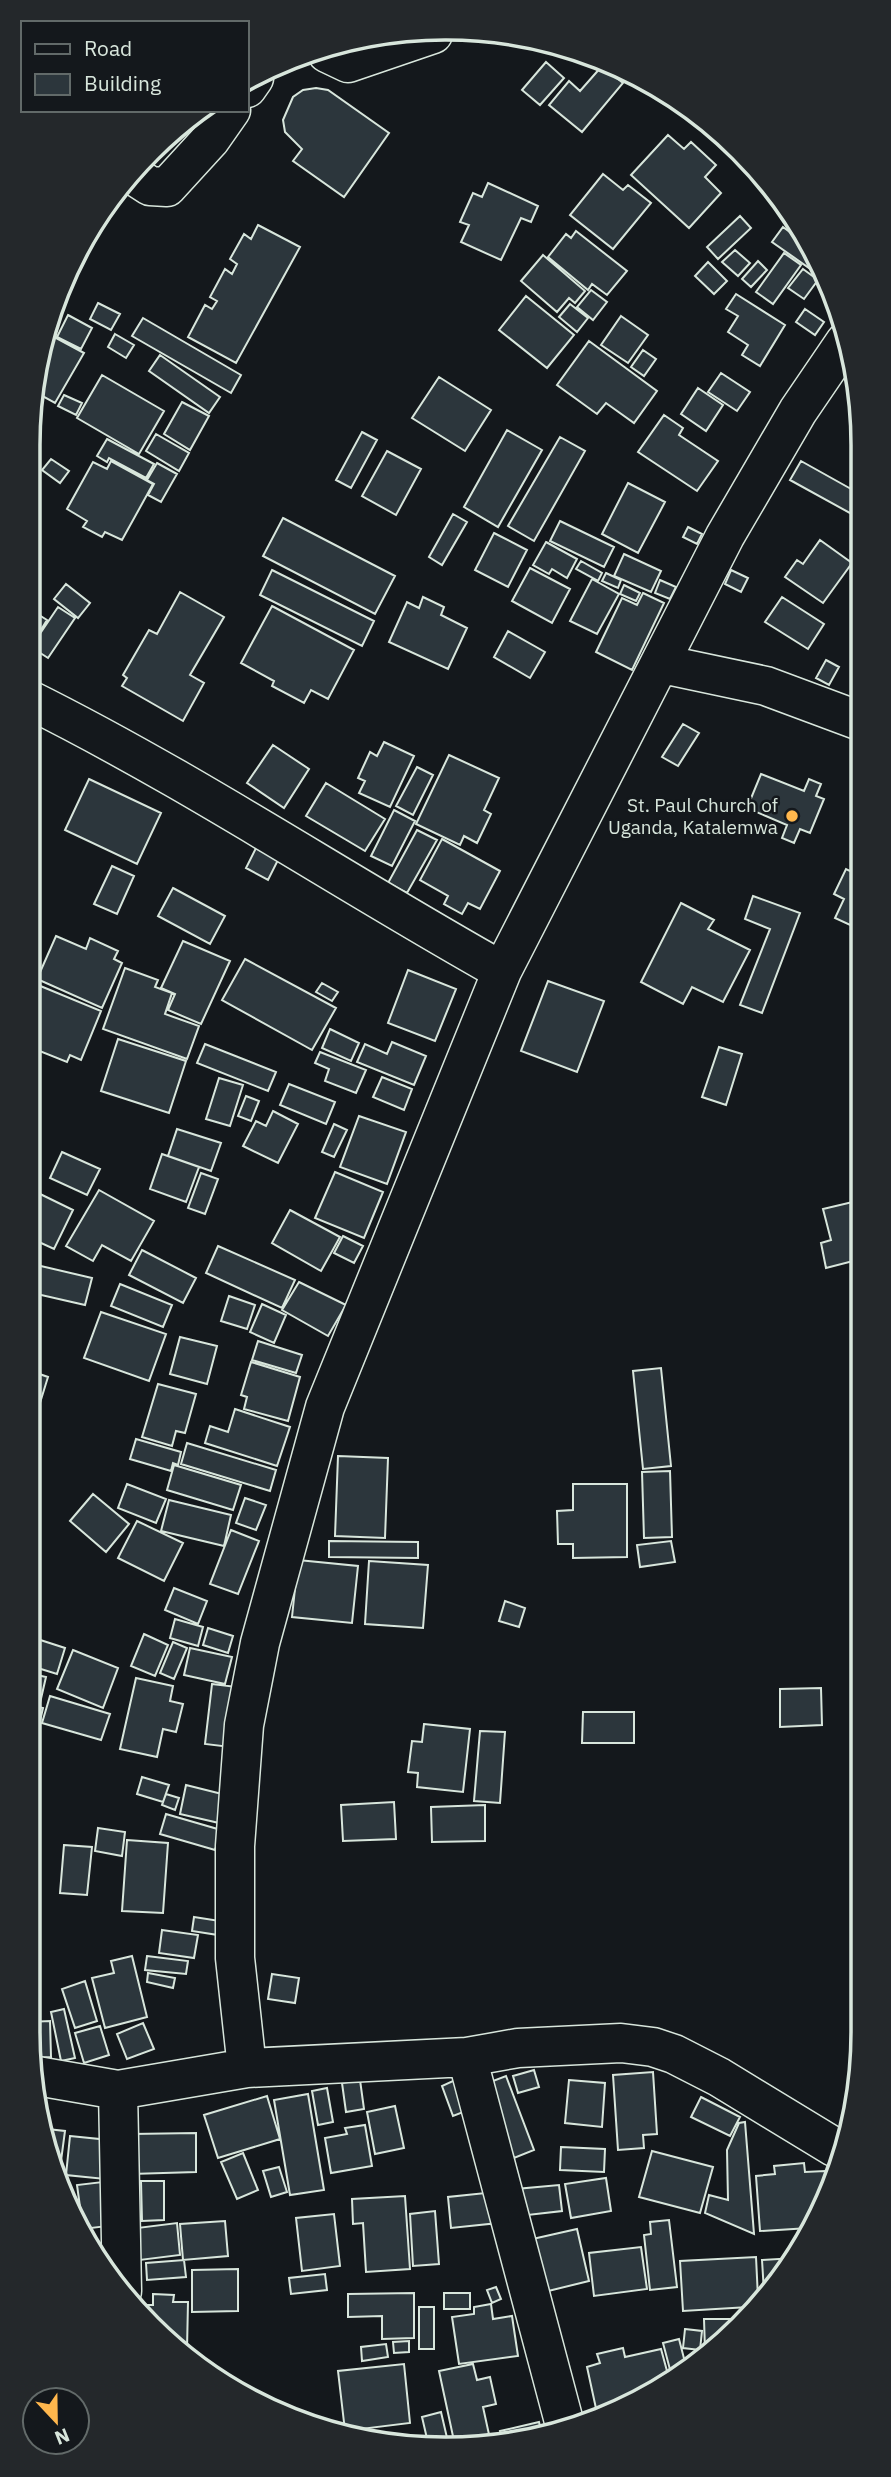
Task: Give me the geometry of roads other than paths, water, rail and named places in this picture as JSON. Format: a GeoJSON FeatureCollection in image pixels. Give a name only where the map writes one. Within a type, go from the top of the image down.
{"type":"FeatureCollection","features":[{"type":"Feature","properties":{"kind":"street"},"geometry":{"type":"LineString","coordinates":[[334,56],[348,63],[409,42]]}},
{"type":"Feature","properties":{"kind":"street"},"geometry":{"type":"LineString","coordinates":[[140,179],[150,186],[167,187],[210,140],[230,112]]}},
{"type":"Feature","properties":{"kind":"street"},"geometry":{"type":"LineString","coordinates":[[247,2068],[235,1958],[235,1846],[244,1725],[260,1643],[325,1407],[502,971],[662,664],[725,536],[798,411],[839,350]]}},
{"type":"Feature","properties":{"kind":"street"},"geometry":{"type":"LineString","coordinates":[[662,664],[766,686],[851,718]]}},
{"type":"Feature","properties":{"kind":"street"},"geometry":{"type":"LineString","coordinates":[[40,705],[124,746],[391,909],[502,971]]}},
{"type":"Feature","properties":{"kind":"street"},"geometry":{"type":"LineString","coordinates":[[43,2077],[118,2090],[247,2068],[467,2057],[543,2046],[621,2043],[653,2047],[719,2077],[833,2150]]}},
{"type":"Feature","properties":{"kind":"street"},"geometry":{"type":"LineString","coordinates":[[467,2057],[563,2419]]}},
{"type":"Feature","properties":{"kind":"street"},"geometry":{"type":"LineString","coordinates":[[118,2090],[122,2275]]}},
{"type":"Feature","properties":{"kind":"place","name":"St. Paul Church of Uganda, Katalemwa"},"geometry":{"type":"Point","coordinates":[792,816]}}]}
